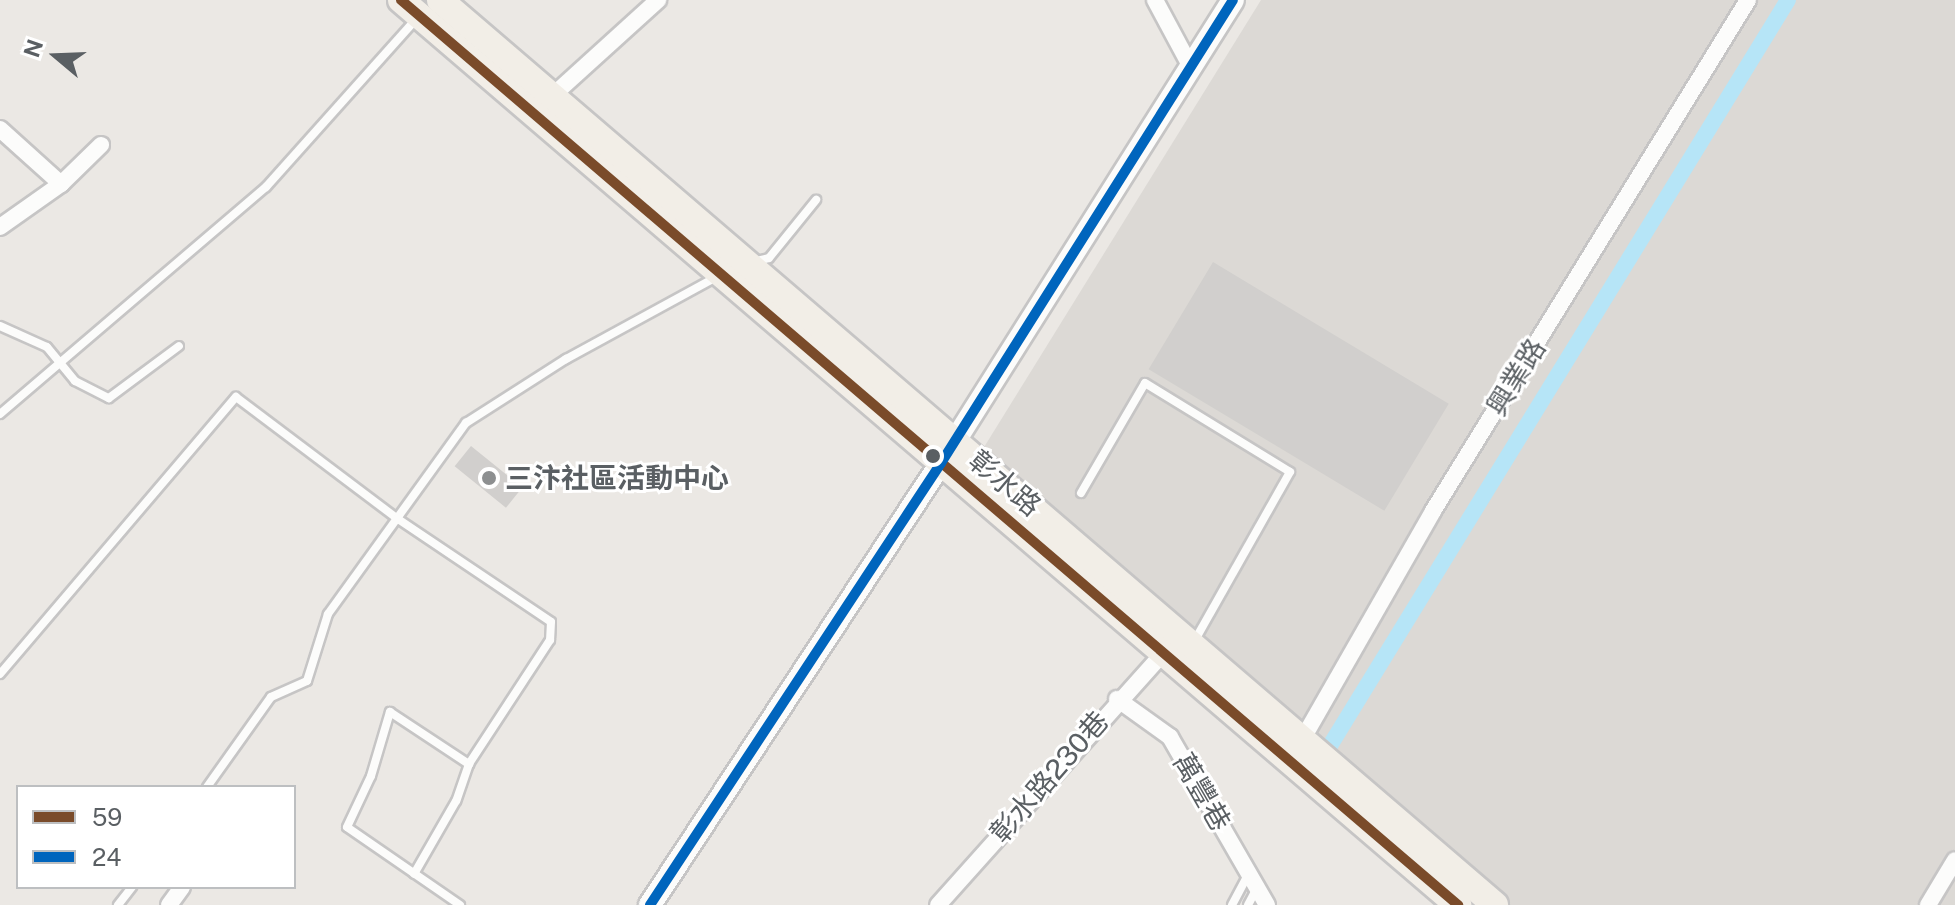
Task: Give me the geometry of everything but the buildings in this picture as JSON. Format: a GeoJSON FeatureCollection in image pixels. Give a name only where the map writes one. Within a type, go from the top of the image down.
{"type":"FeatureCollection","features":[{"type":"Feature","properties":{"kind":"main road","name":"彰水路"},"geometry":{"type":"LineString","coordinates":[[440,0],[550,98],[941,463],[1163,653],[1298,748],[1495,905]]}},
{"type":"Feature","properties":{"kind":"main road"},"geometry":{"type":"LineString","coordinates":[[650,905],[941,463],[1233,0]]}},
{"type":"Feature","properties":{"kind":"main road","name":"彰水路"},"geometry":{"type":"LineString","coordinates":[[417,5],[734,269],[954,439],[1194,642],[1458,905]]}},
{"type":"Feature","properties":{"kind":"street"},"geometry":{"type":"LineString","coordinates":[[550,98],[658,0]]}},
{"type":"Feature","properties":{"kind":"street"},"geometry":{"type":"LineString","coordinates":[[1155,0],[1191,67]]}},
{"type":"Feature","properties":{"kind":"street","name":"興業路"},"geometry":{"type":"LineString","coordinates":[[1298,748],[1433,511],[1748,0]]}},
{"type":"Feature","properties":{"kind":"street"},"geometry":{"type":"LineString","coordinates":[[0,129],[61,184]]}},
{"type":"Feature","properties":{"kind":"street"},"geometry":{"type":"LineString","coordinates":[[0,227],[61,184],[101,145]]}},
{"type":"Feature","properties":{"kind":"street","name":"彰水路230巷"},"geometry":{"type":"LineString","coordinates":[[938,905],[1117,699],[1163,653]]}},
{"type":"Feature","properties":{"kind":"street","name":"萬豐巷"},"geometry":{"type":"LineString","coordinates":[[1117,699],[1170,737],[1267,905]]}},
{"type":"Feature","properties":{"kind":"street"},"geometry":{"type":"LineString","coordinates":[[1928,905],[1955,860]]}},
{"type":"Feature","properties":{"kind":"lane"},"geometry":{"type":"LineString","coordinates":[[0,414],[59,357],[163,281],[266,187],[417,5]]}},
{"type":"Feature","properties":{"kind":"lane"},"geometry":{"type":"LineString","coordinates":[[208,785],[271,697],[307,681],[328,614],[466,423],[566,359],[734,269],[769,258],[816,200]]}},
{"type":"Feature","properties":{"kind":"lane"},"geometry":{"type":"LineString","coordinates":[[0,326],[59,357],[75,381],[109,398],[179,346]]}},
{"type":"Feature","properties":{"kind":"lane"},"geometry":{"type":"LineString","coordinates":[[1081,493],[1145,383],[1290,472],[1194,642]]}},
{"type":"Feature","properties":{"kind":"lane"},"geometry":{"type":"LineString","coordinates":[[0,674],[236,397],[398,519],[551,622],[550,640],[469,764],[456,801],[414,874]]}},
{"type":"Feature","properties":{"kind":"lane"},"geometry":{"type":"LineString","coordinates":[[460,905],[347,827],[371,776],[390,712],[469,764]]}},
{"type":"Feature","properties":{"kind":"lane"},"geometry":{"type":"LineString","coordinates":[[1232,905],[1253,880]]}},
{"type":"Feature","properties":{"kind":"lane"},"geometry":{"type":"LineString","coordinates":[[1248,905],[1253,880]]}},
{"type":"Feature","properties":{"kind":"lane"},"geometry":{"type":"LineString","coordinates":[[118,905],[130,889]]}},
{"type":"Feature","properties":{"kind":"shaded area"},"geometry":{"type":"Polygon","coordinates":[[[1261,0],[1955,0],[1955,905],[1504,905],[981,452],[1261,0]]]}},
{"type":"Feature","properties":{"kind":"waterway"},"geometry":{"type":"LineString","coordinates":[[1331,744],[1788,0]]}},
{"type":"Feature","properties":{"kind":"transit line","name":"59"},"geometry":{"type":"LineString","coordinates":[[401,0],[1458,905]]}},
{"type":"Feature","properties":{"kind":"transit line","name":"24"},"geometry":{"type":"LineString","coordinates":[[650,905],[941,463],[1233,0]]}},
{"type":"Feature","properties":{"kind":"place","name":"三汴社區活動中心"},"geometry":{"type":"Point","coordinates":[489,478]}}]}
